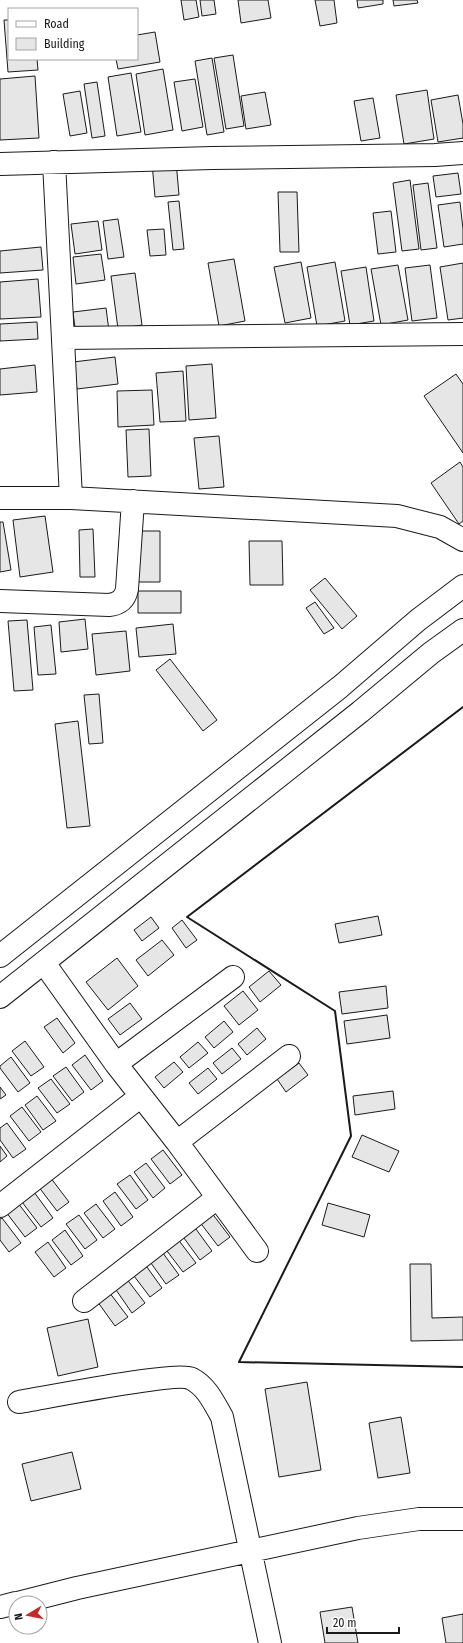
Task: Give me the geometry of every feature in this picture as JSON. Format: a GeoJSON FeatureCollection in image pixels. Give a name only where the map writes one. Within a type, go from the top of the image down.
{"type":"FeatureCollection","features":[{"type":"Feature","properties":{"kind":"main road"},"geometry":{"type":"LineString","coordinates":[[0,164],[463,153]]}},
{"type":"Feature","properties":{"kind":"main road"},"geometry":{"type":"LineString","coordinates":[[54,162],[71,498]]}},
{"type":"Feature","properties":{"kind":"main road"},"geometry":{"type":"LineString","coordinates":[[63,338],[463,334]]}},
{"type":"Feature","properties":{"kind":"main road"},"geometry":{"type":"LineString","coordinates":[[0,498],[71,498],[397,516],[440,527],[463,540]]}},
{"type":"Feature","properties":{"kind":"main road"},"geometry":{"type":"LineString","coordinates":[[0,601],[115,605],[123,600],[127,590],[133,501]]}},
{"type":"Feature","properties":{"kind":"main road"},"geometry":{"type":"LineString","coordinates":[[0,956],[340,687],[418,620],[463,586]]}},
{"type":"Feature","properties":{"kind":"main road"},"geometry":{"type":"LineString","coordinates":[[0,997],[360,712],[431,653],[463,630]]}},
{"type":"Feature","properties":{"kind":"main road"},"geometry":{"type":"LineString","coordinates":[[44,963],[116,1064],[177,1142],[257,1251]]}},
{"type":"Feature","properties":{"kind":"main road"},"geometry":{"type":"LineString","coordinates":[[116,1064],[233,977]]}},
{"type":"Feature","properties":{"kind":"main road"},"geometry":{"type":"LineString","coordinates":[[177,1142],[289,1056]]}},
{"type":"Feature","properties":{"kind":"main road"},"geometry":{"type":"LineString","coordinates":[[0,1206],[141,1096]]}},
{"type":"Feature","properties":{"kind":"main road"},"geometry":{"type":"LineString","coordinates":[[84,1301],[218,1198]]}},
{"type":"Feature","properties":{"kind":"main road"},"geometry":{"type":"LineString","coordinates":[[19,1402],[165,1378],[191,1378],[208,1393],[222,1417],[270,1643]]}},
{"type":"Feature","properties":{"kind":"main road"},"geometry":{"type":"LineString","coordinates":[[48,1595],[358,1528],[419,1519],[463,1519]]}},
{"type":"Feature","properties":{"kind":"building"},"geometry":{"type":"Polygon","coordinates":[[[181,0],[196,0],[199,17],[184,20],[181,0]]]}},
{"type":"Feature","properties":{"kind":"building"},"geometry":{"type":"Polygon","coordinates":[[[200,0],[214,0],[216,14],[202,16],[200,0]]]}},
{"type":"Feature","properties":{"kind":"building"},"geometry":{"type":"Polygon","coordinates":[[[238,0],[268,0],[271,18],[241,23],[238,0]]]}},
{"type":"Feature","properties":{"kind":"building"},"geometry":{"type":"Polygon","coordinates":[[[315,0],[334,0],[337,23],[320,26],[315,0]]]}},
{"type":"Feature","properties":{"kind":"building"},"geometry":{"type":"Polygon","coordinates":[[[357,0],[383,0],[383,4],[358,8],[357,0]]]}},
{"type":"Feature","properties":{"kind":"building"},"geometry":{"type":"Polygon","coordinates":[[[393,0],[417,0],[418,3],[394,6],[393,0]]]}},
{"type":"Feature","properties":{"kind":"building"},"geometry":{"type":"Polygon","coordinates":[[[4,20],[8,20],[8,60],[37,60],[38,70],[8,72],[4,20]]]}},
{"type":"Feature","properties":{"kind":"building"},"geometry":{"type":"Polygon","coordinates":[[[155,32],[160,62],[118,69],[116,60],[138,60],[138,35],[155,32]]]}},
{"type":"Feature","properties":{"kind":"building"},"geometry":{"type":"Polygon","coordinates":[[[233,55],[244,126],[226,129],[214,58],[233,55]]]}},
{"type":"Feature","properties":{"kind":"building"},"geometry":{"type":"Polygon","coordinates":[[[212,58],[224,132],[207,135],[195,61],[212,58]]]}},
{"type":"Feature","properties":{"kind":"building"},"geometry":{"type":"Polygon","coordinates":[[[163,69],[173,130],[145,135],[136,74],[163,69]]]}},
{"type":"Feature","properties":{"kind":"building"},"geometry":{"type":"Polygon","coordinates":[[[131,73],[141,132],[117,136],[108,77],[131,73]]]}},
{"type":"Feature","properties":{"kind":"building"},"geometry":{"type":"Polygon","coordinates":[[[35,76],[39,138],[0,140],[0,79],[35,76]]]}},
{"type":"Feature","properties":{"kind":"building"},"geometry":{"type":"Polygon","coordinates":[[[195,79],[203,127],[182,131],[174,82],[195,79]]]}},
{"type":"Feature","properties":{"kind":"building"},"geometry":{"type":"Polygon","coordinates":[[[97,82],[105,136],[92,138],[84,84],[97,82]]]}},
{"type":"Feature","properties":{"kind":"building"},"geometry":{"type":"Polygon","coordinates":[[[427,90],[434,139],[404,144],[396,95],[427,90]]]}},
{"type":"Feature","properties":{"kind":"building"},"geometry":{"type":"Polygon","coordinates":[[[80,91],[87,133],[70,136],[63,94],[80,91]]]}},
{"type":"Feature","properties":{"kind":"building"},"geometry":{"type":"Polygon","coordinates":[[[265,92],[271,125],[246,129],[241,96],[265,92]]]}},
{"type":"Feature","properties":{"kind":"building"},"geometry":{"type":"Polygon","coordinates":[[[458,95],[463,124],[463,138],[438,142],[431,100],[458,95]]]}},
{"type":"Feature","properties":{"kind":"building"},"geometry":{"type":"Polygon","coordinates":[[[373,98],[380,138],[361,141],[354,101],[373,98]]]}},
{"type":"Feature","properties":{"kind":"building"},"geometry":{"type":"Polygon","coordinates":[[[176,161],[179,195],[155,197],[152,163],[176,161]]]}},
{"type":"Feature","properties":{"kind":"building"},"geometry":{"type":"Polygon","coordinates":[[[458,173],[461,194],[436,197],[433,176],[458,173]]]}},
{"type":"Feature","properties":{"kind":"building"},"geometry":{"type":"Polygon","coordinates":[[[410,180],[419,249],[402,251],[393,183],[410,180]]]}},
{"type":"Feature","properties":{"kind":"building"},"geometry":{"type":"Polygon","coordinates":[[[428,183],[437,248],[421,250],[413,185],[428,183]]]}},
{"type":"Feature","properties":{"kind":"building"},"geometry":{"type":"Polygon","coordinates":[[[278,192],[297,192],[299,252],[280,252],[278,192]]]}},
{"type":"Feature","properties":{"kind":"building"},"geometry":{"type":"Polygon","coordinates":[[[179,201],[184,249],[173,250],[168,202],[179,201]]]}},
{"type":"Feature","properties":{"kind":"building"},"geometry":{"type":"Polygon","coordinates":[[[460,202],[463,244],[444,247],[438,205],[460,202]]]}},
{"type":"Feature","properties":{"kind":"building"},"geometry":{"type":"Polygon","coordinates":[[[391,211],[396,252],[378,254],[373,213],[391,211]]]}},
{"type":"Feature","properties":{"kind":"building"},"geometry":{"type":"Polygon","coordinates":[[[118,219],[124,257],[108,259],[103,221],[118,219]]]}},
{"type":"Feature","properties":{"kind":"building"},"geometry":{"type":"Polygon","coordinates":[[[98,221],[102,250],[75,254],[71,224],[98,221]]]}},
{"type":"Feature","properties":{"kind":"building"},"geometry":{"type":"Polygon","coordinates":[[[164,229],[166,255],[150,256],[147,230],[164,229]]]}},
{"type":"Feature","properties":{"kind":"building"},"geometry":{"type":"Polygon","coordinates":[[[41,247],[43,270],[0,273],[0,251],[41,247]]]}},
{"type":"Feature","properties":{"kind":"building"},"geometry":{"type":"Polygon","coordinates":[[[101,254],[105,280],[76,284],[73,257],[101,254]]]}},
{"type":"Feature","properties":{"kind":"building"},"geometry":{"type":"Polygon","coordinates":[[[234,259],[245,321],[219,326],[208,263],[234,259]]]}},
{"type":"Feature","properties":{"kind":"building"},"geometry":{"type":"Polygon","coordinates":[[[301,262],[311,318],[285,323],[274,267],[301,262]]]}},
{"type":"Feature","properties":{"kind":"building"},"geometry":{"type":"Polygon","coordinates":[[[335,262],[345,321],[317,326],[307,267],[335,262]]]}},
{"type":"Feature","properties":{"kind":"building"},"geometry":{"type":"Polygon","coordinates":[[[463,263],[463,318],[448,320],[440,267],[463,263]]]}},
{"type":"Feature","properties":{"kind":"building"},"geometry":{"type":"Polygon","coordinates":[[[398,265],[408,320],[381,325],[371,269],[398,265]]]}},
{"type":"Feature","properties":{"kind":"building"},"geometry":{"type":"Polygon","coordinates":[[[430,265],[437,318],[412,321],[405,268],[430,265]]]}},
{"type":"Feature","properties":{"kind":"building"},"geometry":{"type":"Polygon","coordinates":[[[366,267],[374,321],[350,325],[341,271],[366,267]]]}},
{"type":"Feature","properties":{"kind":"building"},"geometry":{"type":"Polygon","coordinates":[[[135,273],[142,325],[118,329],[111,276],[135,273]]]}},
{"type":"Feature","properties":{"kind":"building"},"geometry":{"type":"Polygon","coordinates":[[[38,279],[41,317],[0,319],[0,282],[38,279]]]}},
{"type":"Feature","properties":{"kind":"building"},"geometry":{"type":"Polygon","coordinates":[[[106,308],[109,331],[76,336],[73,312],[106,308]]]}},
{"type":"Feature","properties":{"kind":"building"},"geometry":{"type":"Polygon","coordinates":[[[37,322],[38,339],[0,341],[0,324],[37,322]]]}},
{"type":"Feature","properties":{"kind":"building"},"geometry":{"type":"Polygon","coordinates":[[[115,357],[118,384],[77,389],[73,362],[115,357]]]}},
{"type":"Feature","properties":{"kind":"building"},"geometry":{"type":"Polygon","coordinates":[[[212,364],[216,418],[189,420],[186,366],[212,364]]]}},
{"type":"Feature","properties":{"kind":"building"},"geometry":{"type":"Polygon","coordinates":[[[35,365],[37,392],[0,395],[0,369],[35,365]]]}},
{"type":"Feature","properties":{"kind":"building"},"geometry":{"type":"Polygon","coordinates":[[[183,371],[186,421],[160,422],[156,373],[183,371]]]}},
{"type":"Feature","properties":{"kind":"building"},"geometry":{"type":"Polygon","coordinates":[[[456,374],[463,384],[463,453],[424,396],[456,374]]]}},
{"type":"Feature","properties":{"kind":"building"},"geometry":{"type":"Polygon","coordinates":[[[152,390],[154,425],[118,427],[117,391],[152,390]]]}},
{"type":"Feature","properties":{"kind":"building"},"geometry":{"type":"Polygon","coordinates":[[[149,429],[151,476],[128,477],[126,430],[149,429]]]}},
{"type":"Feature","properties":{"kind":"building"},"geometry":{"type":"Polygon","coordinates":[[[219,436],[224,487],[199,489],[194,438],[219,436]]]}},
{"type":"Feature","properties":{"kind":"building"},"geometry":{"type":"Polygon","coordinates":[[[460,462],[463,467],[463,521],[459,524],[431,483],[460,462]]]}},
{"type":"Feature","properties":{"kind":"building"},"geometry":{"type":"Polygon","coordinates":[[[45,516],[53,572],[20,577],[13,520],[45,516]]]}},
{"type":"Feature","properties":{"kind":"building"},"geometry":{"type":"Polygon","coordinates":[[[0,522],[3,522],[11,570],[0,572],[0,522]]]}},
{"type":"Feature","properties":{"kind":"building"},"geometry":{"type":"Polygon","coordinates":[[[93,529],[95,577],[80,577],[79,530],[93,529]]]}},
{"type":"Feature","properties":{"kind":"building"},"geometry":{"type":"Polygon","coordinates":[[[137,531],[160,531],[160,582],[137,582],[137,531]]]}},
{"type":"Feature","properties":{"kind":"building"},"geometry":{"type":"Polygon","coordinates":[[[249,541],[282,541],[283,585],[250,585],[249,541]]]}},
{"type":"Feature","properties":{"kind":"building"},"geometry":{"type":"Polygon","coordinates":[[[325,578],[357,616],[342,629],[310,590],[325,578]]]}},
{"type":"Feature","properties":{"kind":"building"},"geometry":{"type":"Polygon","coordinates":[[[138,591],[181,591],[181,613],[138,613],[138,591]]]}},
{"type":"Feature","properties":{"kind":"building"},"geometry":{"type":"Polygon","coordinates":[[[315,602],[334,628],[324,634],[306,608],[315,602]]]}},
{"type":"Feature","properties":{"kind":"building"},"geometry":{"type":"Polygon","coordinates":[[[85,619],[88,649],[61,652],[59,622],[85,619]]]}},
{"type":"Feature","properties":{"kind":"building"},"geometry":{"type":"Polygon","coordinates":[[[27,620],[33,690],[14,691],[8,621],[27,620]]]}},
{"type":"Feature","properties":{"kind":"building"},"geometry":{"type":"Polygon","coordinates":[[[173,624],[176,654],[139,657],[136,628],[173,624]]]}},
{"type":"Feature","properties":{"kind":"building"},"geometry":{"type":"Polygon","coordinates":[[[51,625],[56,674],[38,675],[34,627],[51,625]]]}},
{"type":"Feature","properties":{"kind":"building"},"geometry":{"type":"Polygon","coordinates":[[[126,631],[130,671],[96,675],[92,634],[126,631]]]}},
{"type":"Feature","properties":{"kind":"building"},"geometry":{"type":"Polygon","coordinates":[[[170,659],[217,720],[203,731],[156,670],[170,659]]]}},
{"type":"Feature","properties":{"kind":"building"},"geometry":{"type":"Polygon","coordinates":[[[99,694],[103,743],[89,744],[84,695],[99,694]]]}},
{"type":"Feature","properties":{"kind":"building"},"geometry":{"type":"Polygon","coordinates":[[[78,721],[90,826],[67,828],[55,724],[78,721]]]}},
{"type":"Feature","properties":{"kind":"building"},"geometry":{"type":"Polygon","coordinates":[[[378,916],[382,935],[339,943],[335,924],[378,916]]]}},
{"type":"Feature","properties":{"kind":"building"},"geometry":{"type":"Polygon","coordinates":[[[151,917],[159,928],[142,941],[134,930],[151,917]]]}},
{"type":"Feature","properties":{"kind":"building"},"geometry":{"type":"Polygon","coordinates":[[[182,920],[197,940],[186,948],[172,928],[182,920]]]}},
{"type":"Feature","properties":{"kind":"building"},"geometry":{"type":"Polygon","coordinates":[[[162,940],[174,955],[148,976],[136,960],[162,940]]]}},
{"type":"Feature","properties":{"kind":"building"},"geometry":{"type":"Polygon","coordinates":[[[117,958],[138,986],[108,1010],[86,982],[117,958]]]}},
{"type":"Feature","properties":{"kind":"building"},"geometry":{"type":"Polygon","coordinates":[[[269,971],[281,985],[260,1002],[249,987],[269,971]]]}},
{"type":"Feature","properties":{"kind":"building"},"geometry":{"type":"Polygon","coordinates":[[[386,986],[388,1008],[342,1014],[339,992],[386,986]]]}},
{"type":"Feature","properties":{"kind":"building"},"geometry":{"type":"Polygon","coordinates":[[[243,991],[258,1010],[239,1025],[224,1006],[243,991]]]}},
{"type":"Feature","properties":{"kind":"building"},"geometry":{"type":"Polygon","coordinates":[[[130,1003],[142,1019],[120,1035],[108,1019],[130,1003]]]}},
{"type":"Feature","properties":{"kind":"building"},"geometry":{"type":"Polygon","coordinates":[[[387,1015],[390,1038],[347,1044],[344,1021],[387,1015]]]}},
{"type":"Feature","properties":{"kind":"building"},"geometry":{"type":"Polygon","coordinates":[[[57,1018],[75,1043],[63,1053],[44,1027],[57,1018]]]}},
{"type":"Feature","properties":{"kind":"building"},"geometry":{"type":"Polygon","coordinates":[[[224,1021],[233,1032],[214,1048],[205,1037],[224,1021]]]}},
{"type":"Feature","properties":{"kind":"building"},"geometry":{"type":"Polygon","coordinates":[[[257,1028],[266,1039],[247,1055],[238,1044],[257,1028]]]}},
{"type":"Feature","properties":{"kind":"building"},"geometry":{"type":"Polygon","coordinates":[[[25,1041],[44,1067],[31,1076],[12,1051],[25,1041]]]}},
{"type":"Feature","properties":{"kind":"building"},"geometry":{"type":"Polygon","coordinates":[[[198,1042],[208,1053],[189,1068],[180,1057],[198,1042]]]}},
{"type":"Feature","properties":{"kind":"building"},"geometry":{"type":"Polygon","coordinates":[[[232,1048],[241,1059],[222,1074],[213,1063],[232,1048]]]}},
{"type":"Feature","properties":{"kind":"building"},"geometry":{"type":"Polygon","coordinates":[[[85,1055],[103,1081],[91,1090],[72,1065],[85,1055]]]}},
{"type":"Feature","properties":{"kind":"building"},"geometry":{"type":"Polygon","coordinates":[[[11,1057],[30,1083],[18,1092],[0,1068],[0,1066],[11,1057]]]}},
{"type":"Feature","properties":{"kind":"building"},"geometry":{"type":"Polygon","coordinates":[[[174,1062],[183,1072],[164,1088],[155,1077],[174,1062]]]}},
{"type":"Feature","properties":{"kind":"building"},"geometry":{"type":"Polygon","coordinates":[[[299,1063],[308,1075],[286,1092],[277,1079],[299,1063]]]}},
{"type":"Feature","properties":{"kind":"building"},"geometry":{"type":"Polygon","coordinates":[[[66,1067],[84,1092],[72,1101],[53,1076],[66,1067]]]}},
{"type":"Feature","properties":{"kind":"building"},"geometry":{"type":"Polygon","coordinates":[[[208,1068],[217,1079],[198,1094],[189,1083],[208,1068]]]}},
{"type":"Feature","properties":{"kind":"building"},"geometry":{"type":"Polygon","coordinates":[[[51,1079],[70,1104],[57,1113],[38,1088],[51,1079]]]}},
{"type":"Feature","properties":{"kind":"building"},"geometry":{"type":"Polygon","coordinates":[[[0,1087],[6,1095],[0,1099],[0,1087]]]}},
{"type":"Feature","properties":{"kind":"building"},"geometry":{"type":"Polygon","coordinates":[[[393,1091],[395,1109],[355,1115],[353,1096],[393,1091]]]}},
{"type":"Feature","properties":{"kind":"building"},"geometry":{"type":"Polygon","coordinates":[[[37,1096],[56,1121],[43,1130],[25,1105],[37,1096]]]}},
{"type":"Feature","properties":{"kind":"building"},"geometry":{"type":"Polygon","coordinates":[[[22,1107],[41,1132],[29,1141],[10,1116],[22,1107]]]}},
{"type":"Feature","properties":{"kind":"building"},"geometry":{"type":"Polygon","coordinates":[[[7,1123],[26,1149],[13,1158],[0,1140],[0,1128],[7,1123]]]}},
{"type":"Feature","properties":{"kind":"building"},"geometry":{"type":"Polygon","coordinates":[[[362,1135],[399,1151],[389,1172],[352,1157],[362,1135]]]}},
{"type":"Feature","properties":{"kind":"building"},"geometry":{"type":"Polygon","coordinates":[[[0,1146],[7,1156],[0,1162],[0,1146]]]}},
{"type":"Feature","properties":{"kind":"building"},"geometry":{"type":"Polygon","coordinates":[[[163,1150],[182,1175],[170,1184],[151,1159],[163,1150]]]}},
{"type":"Feature","properties":{"kind":"building"},"geometry":{"type":"Polygon","coordinates":[[[146,1163],[165,1188],[153,1198],[134,1172],[146,1163]]]}},
{"type":"Feature","properties":{"kind":"building"},"geometry":{"type":"Polygon","coordinates":[[[130,1175],[148,1200],[136,1209],[117,1184],[130,1175]]]}},
{"type":"Feature","properties":{"kind":"building"},"geometry":{"type":"Polygon","coordinates":[[[50,1177],[69,1202],[57,1211],[38,1186],[50,1177]]]}},
{"type":"Feature","properties":{"kind":"building"},"geometry":{"type":"Polygon","coordinates":[[[34,1192],[53,1218],[41,1227],[22,1202],[34,1192]]]}},
{"type":"Feature","properties":{"kind":"building"},"geometry":{"type":"Polygon","coordinates":[[[115,1192],[133,1217],[121,1226],[103,1201],[115,1192]]]}},
{"type":"Feature","properties":{"kind":"building"},"geometry":{"type":"Polygon","coordinates":[[[18,1203],[37,1228],[25,1237],[6,1212],[18,1203]]]}},
{"type":"Feature","properties":{"kind":"building"},"geometry":{"type":"Polygon","coordinates":[[[328,1203],[370,1215],[364,1237],[322,1225],[328,1203]]]}},
{"type":"Feature","properties":{"kind":"building"},"geometry":{"type":"Polygon","coordinates":[[[96,1204],[115,1229],[103,1238],[84,1213],[96,1204]]]}},
{"type":"Feature","properties":{"kind":"building"},"geometry":{"type":"Polygon","coordinates":[[[211,1212],[230,1237],[218,1246],[199,1221],[211,1212]]]}},
{"type":"Feature","properties":{"kind":"building"},"geometry":{"type":"Polygon","coordinates":[[[79,1215],[97,1240],[85,1249],[66,1224],[79,1215]]]}},
{"type":"Feature","properties":{"kind":"building"},"geometry":{"type":"Polygon","coordinates":[[[2,1218],[21,1243],[9,1252],[0,1240],[0,1219],[2,1218]]]}},
{"type":"Feature","properties":{"kind":"building"},"geometry":{"type":"Polygon","coordinates":[[[193,1225],[212,1251],[200,1260],[181,1234],[193,1225]]]}},
{"type":"Feature","properties":{"kind":"building"},"geometry":{"type":"Polygon","coordinates":[[[65,1230],[83,1256],[71,1265],[52,1240],[65,1230]]]}},
{"type":"Feature","properties":{"kind":"building"},"geometry":{"type":"Polygon","coordinates":[[[177,1238],[196,1263],[183,1272],[164,1247],[177,1238]]]}},
{"type":"Feature","properties":{"kind":"building"},"geometry":{"type":"Polygon","coordinates":[[[48,1242],[66,1268],[54,1277],[35,1252],[48,1242]]]}},
{"type":"Feature","properties":{"kind":"building"},"geometry":{"type":"Polygon","coordinates":[[[160,1249],[179,1275],[166,1284],[148,1259],[160,1249]]]}},
{"type":"Feature","properties":{"kind":"building"},"geometry":{"type":"Polygon","coordinates":[[[144,1263],[162,1288],[150,1297],[131,1272],[144,1263]]]}},
{"type":"Feature","properties":{"kind":"building"},"geometry":{"type":"Polygon","coordinates":[[[410,1264],[431,1264],[432,1318],[463,1317],[463,1340],[411,1341],[410,1264]]]}},
{"type":"Feature","properties":{"kind":"building"},"geometry":{"type":"Polygon","coordinates":[[[126,1278],[145,1303],[132,1313],[114,1287],[126,1278]]]}},
{"type":"Feature","properties":{"kind":"building"},"geometry":{"type":"Polygon","coordinates":[[[109,1292],[128,1317],[115,1326],[97,1301],[109,1292]]]}},
{"type":"Feature","properties":{"kind":"building"},"geometry":{"type":"Polygon","coordinates":[[[88,1319],[98,1367],[58,1376],[47,1328],[88,1319]]]}},
{"type":"Feature","properties":{"kind":"building"},"geometry":{"type":"Polygon","coordinates":[[[307,1382],[321,1470],[279,1477],[265,1389],[307,1382]]]}},
{"type":"Feature","properties":{"kind":"building"},"geometry":{"type":"Polygon","coordinates":[[[401,1417],[410,1473],[378,1478],[369,1423],[401,1417]]]}},
{"type":"Feature","properties":{"kind":"building"},"geometry":{"type":"Polygon","coordinates":[[[72,1452],[81,1489],[31,1501],[22,1464],[72,1452]]]}},
{"type":"Feature","properties":{"kind":"building"},"geometry":{"type":"Polygon","coordinates":[[[352,1607],[358,1643],[325,1643],[320,1612],[352,1607]]]}},
{"type":"Feature","properties":{"kind":"building"},"geometry":{"type":"Polygon","coordinates":[[[463,1614],[463,1643],[446,1643],[442,1618],[463,1614]]]}},
{"type":"Feature","properties":{"kind":"wall"},"geometry":{"type":"LineString","coordinates":[[463,707],[187,917],[335,1011],[351,1136],[239,1362],[463,1367]]}}]}
